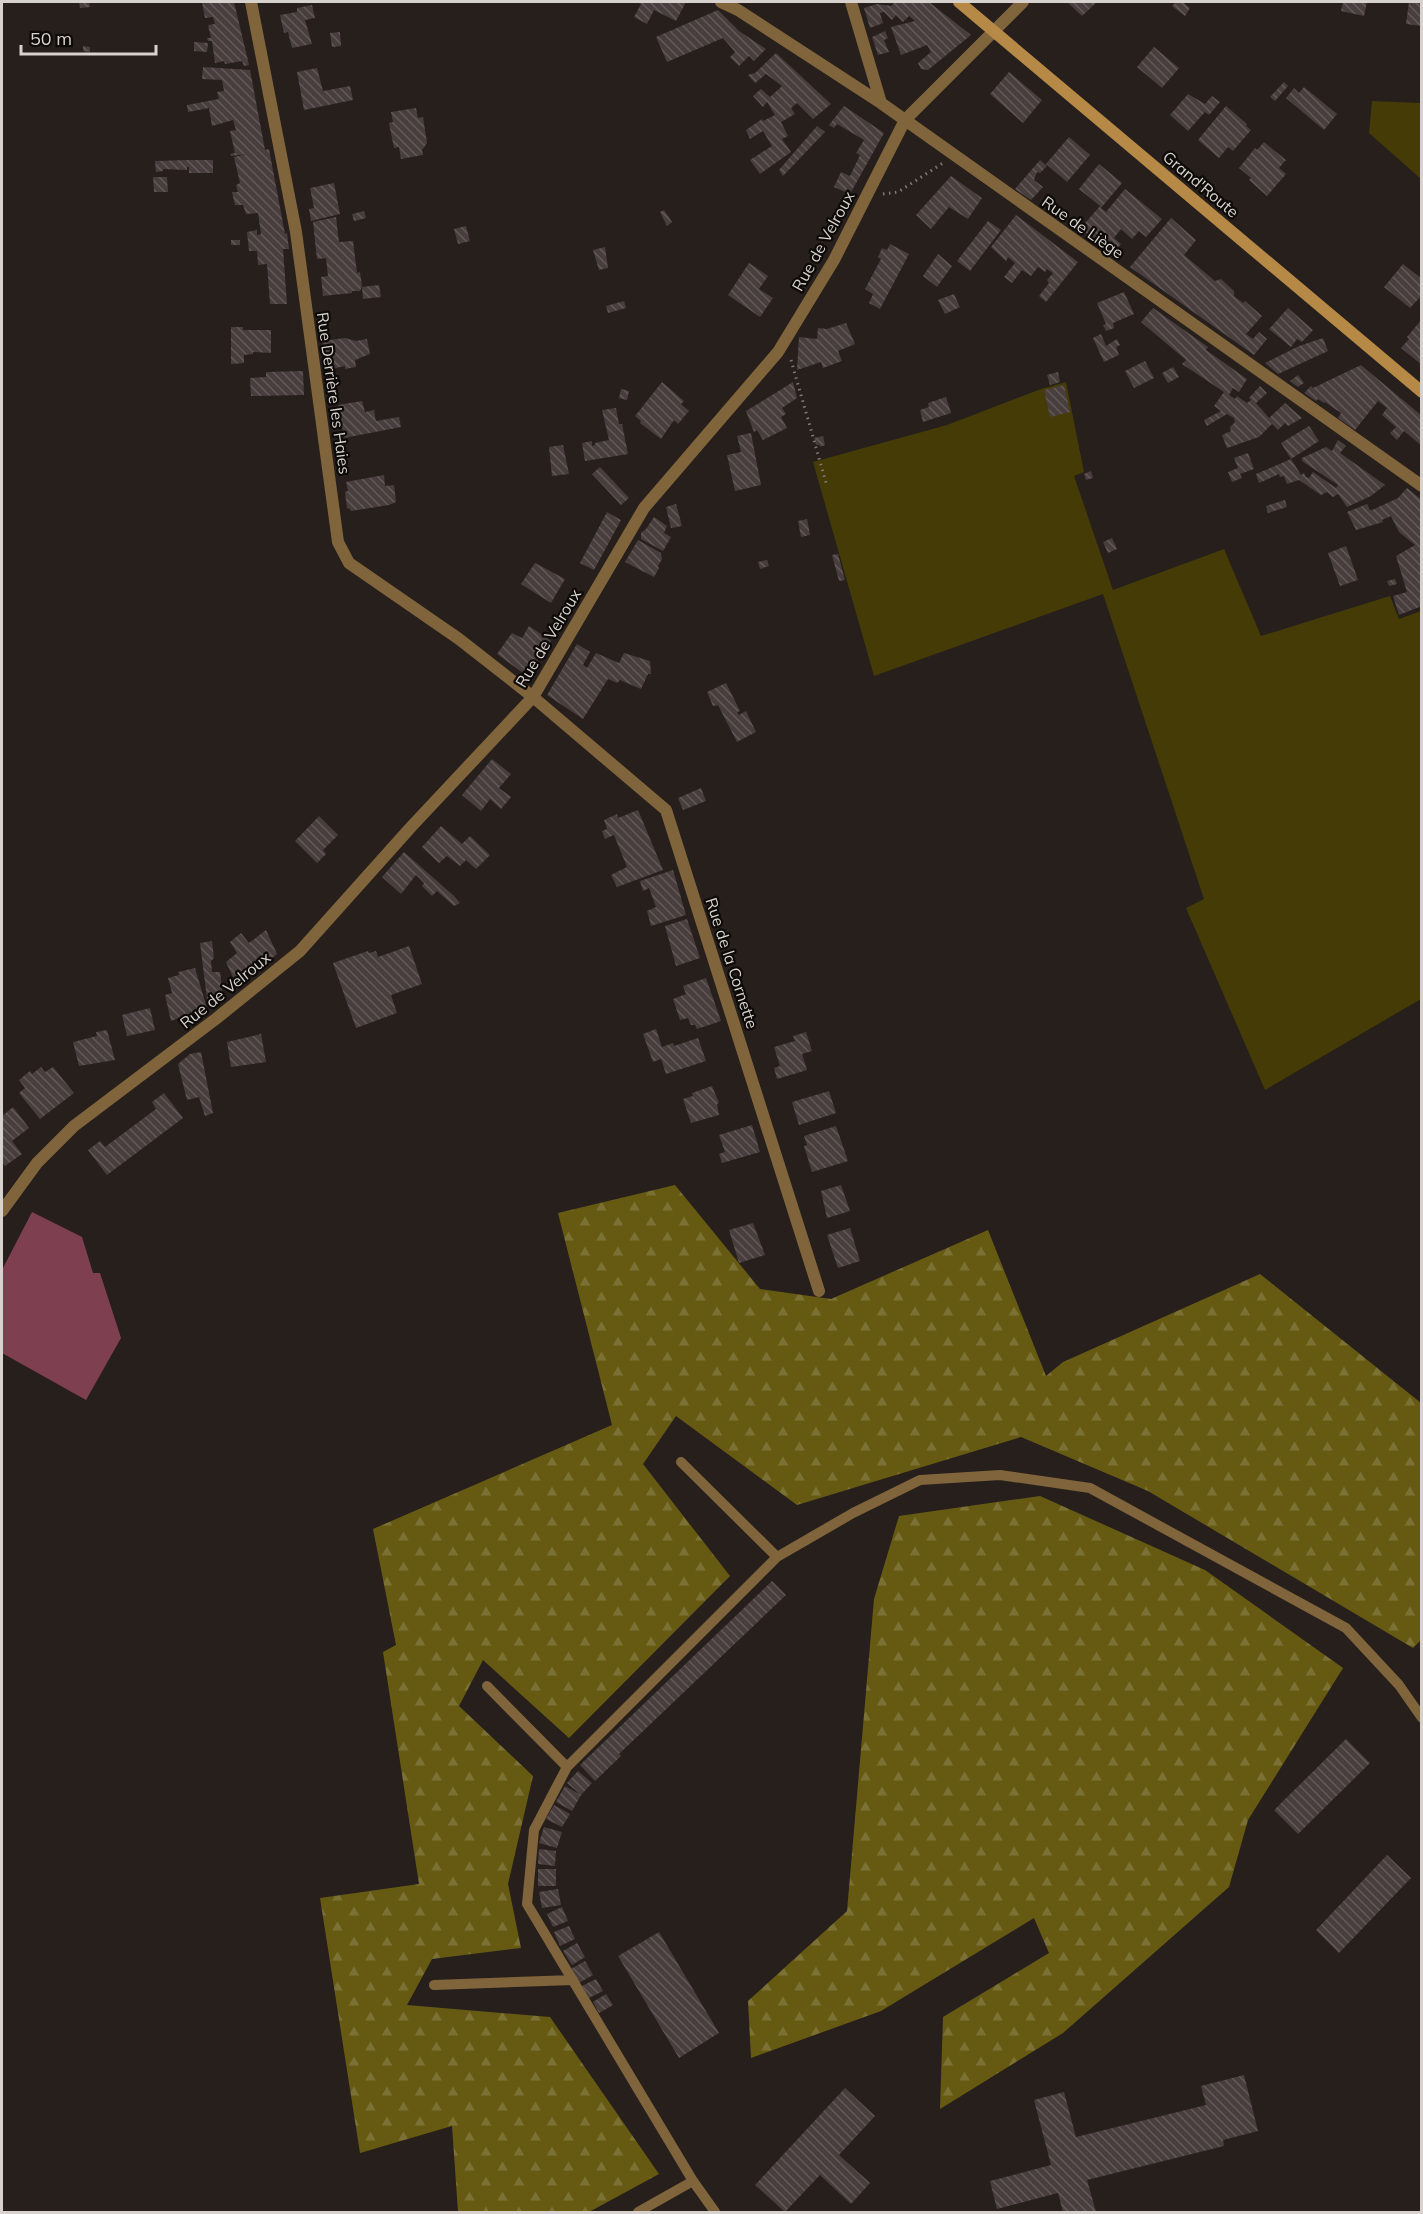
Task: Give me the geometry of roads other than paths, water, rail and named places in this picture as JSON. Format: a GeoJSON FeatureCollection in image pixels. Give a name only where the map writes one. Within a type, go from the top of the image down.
{"type":"FeatureCollection","features":[{"type":"Feature","properties":{"kind":"main road","name":"Grand'Route"},"geometry":{"type":"LineString","coordinates":[[959,2],[1422,392]]}},
{"type":"Feature","properties":{"kind":"street","name":"Rue Derrière les Haies"},"geometry":{"type":"LineString","coordinates":[[251,2],[296,232],[338,542],[349,563],[459,639],[533,697]]}},
{"type":"Feature","properties":{"kind":"street","name":"Rue de Liège"},"geometry":{"type":"LineString","coordinates":[[721,2],[881,103],[1422,486]]}},
{"type":"Feature","properties":{"kind":"street"},"geometry":{"type":"LineString","coordinates":[[851,2],[881,103]]}},
{"type":"Feature","properties":{"kind":"street","name":"Rue de Velroux"},"geometry":{"type":"LineString","coordinates":[[3,1208],[37,1163],[74,1126],[217,1018],[300,951],[411,827],[533,697],[644,508],[778,352],[834,260],[905,120],[1023,2]]}},
{"type":"Feature","properties":{"kind":"street","name":"Rue de la Cornette"},"geometry":{"type":"LineString","coordinates":[[533,697],[666,810],[819,1291]]}},
{"type":"Feature","properties":{"kind":"lane"},"geometry":{"type":"LineString","coordinates":[[681,1462],[777,1557]]}},
{"type":"Feature","properties":{"kind":"lane"},"geometry":{"type":"LineString","coordinates":[[715,2212],[693,2181],[527,1905],[534,1830],[567,1767],[777,1557],[853,1513],[920,1480],[1000,1474],[1090,1488],[1346,1628],[1399,1685],[1422,1718]]}},
{"type":"Feature","properties":{"kind":"lane"},"geometry":{"type":"LineString","coordinates":[[487,1686],[567,1767]]}},
{"type":"Feature","properties":{"kind":"lane"},"geometry":{"type":"LineString","coordinates":[[434,1985],[573,1980]]}},
{"type":"Feature","properties":{"kind":"lane"},"geometry":{"type":"LineString","coordinates":[[638,2212],[693,2181]]}}]}
